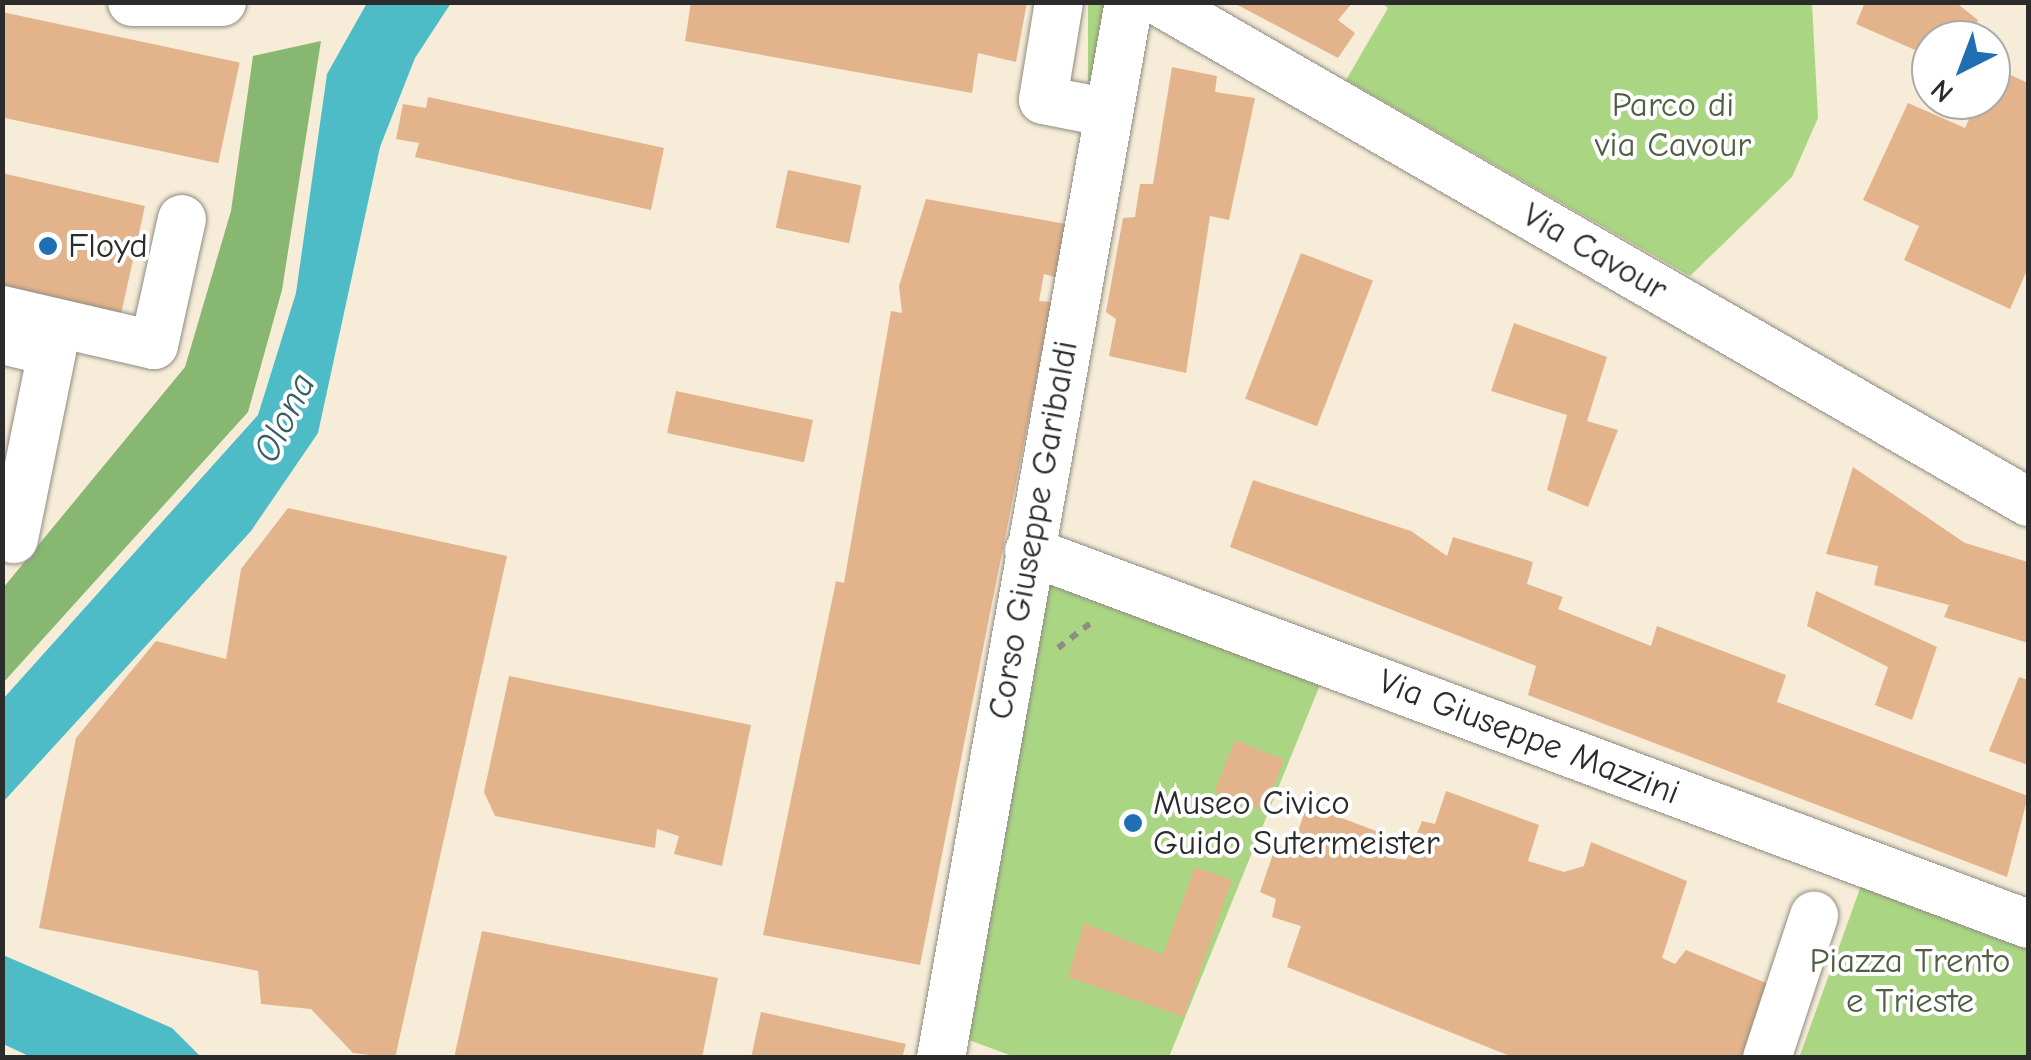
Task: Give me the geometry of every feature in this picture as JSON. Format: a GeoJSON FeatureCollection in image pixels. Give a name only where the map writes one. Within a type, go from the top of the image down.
{"type":"FeatureCollection","features":[{"type":"Feature","properties":{"kind":"street"},"geometry":{"type":"LineString","coordinates":[[132,2],[222,2]]}},
{"type":"Feature","properties":{"kind":"street"},"geometry":{"type":"LineString","coordinates":[[1060,2],[1043,100],[1109,114]]}},
{"type":"Feature","properties":{"kind":"street","name":"Corso Giuseppe Garibaldi"},"geometry":{"type":"LineString","coordinates":[[941,1058],[1028,551],[1129,2]]}},
{"type":"Feature","properties":{"kind":"street","name":"Via Cavour"},"geometry":{"type":"LineString","coordinates":[[1160,2],[2027,498]]}},
{"type":"Feature","properties":{"kind":"street"},"geometry":{"type":"LineString","coordinates":[[2,310],[154,346],[182,219]]}},
{"type":"Feature","properties":{"kind":"street"},"geometry":{"type":"LineString","coordinates":[[2,340],[52,352],[14,539]]}},
{"type":"Feature","properties":{"kind":"street","name":"Via Giuseppe Mazzini"},"geometry":{"type":"LineString","coordinates":[[1028,551],[2028,924]]}},
{"type":"Feature","properties":{"kind":"street"},"geometry":{"type":"LineString","coordinates":[[1767,1058],[1814,916]]}},
{"type":"Feature","properties":{"kind":"path"},"geometry":{"type":"LineString","coordinates":[[1005,687],[1135,590]]}},
{"type":"Feature","properties":{"kind":"green space"},"geometry":{"type":"Polygon","coordinates":[[[1088,3],[1106,3],[1106,81],[1088,81],[1088,3]]]}},
{"type":"Feature","properties":{"kind":"green space","name":"Parco di via Cavour"},"geometry":{"type":"Polygon","coordinates":[[[1382,3],[1812,3],[1818,118],[1792,177],[1690,276],[1346,80],[1388,8],[1382,3]]]}},
{"type":"Feature","properties":{"kind":"green space"},"geometry":{"type":"Polygon","coordinates":[[[321,41],[282,290],[248,412],[3,683],[3,588],[185,367],[231,211],[253,56],[321,41]]]}},
{"type":"Feature","properties":{"kind":"green space"},"geometry":{"type":"Polygon","coordinates":[[[1059,578],[1324,675],[1169,1057],[1015,1057],[966,1039],[1031,603],[1059,578]]]}},
{"type":"Feature","properties":{"kind":"green space","name":"Piazza Trento e Trieste"},"geometry":{"type":"Polygon","coordinates":[[[1862,883],[2028,945],[2028,1057],[1799,1058],[1862,883]]]}},
{"type":"Feature","properties":{"kind":"water","name":"Olona"},"geometry":{"type":"Polygon","coordinates":[[[367,3],[451,3],[415,58],[380,147],[318,433],[251,531],[3,802],[3,699],[258,415],[296,293],[327,74],[367,3]]]}},
{"type":"Feature","properties":{"kind":"water"},"geometry":{"type":"Polygon","coordinates":[[[3,955],[172,1028],[201,1057],[31,1057],[3,1044],[3,955]]]}},
{"type":"Feature","properties":{"kind":"building"},"geometry":{"type":"Polygon","coordinates":[[[691,2],[1027,2],[1016,62],[978,53],[972,93],[685,41],[691,2]]]}},
{"type":"Feature","properties":{"kind":"building"},"geometry":{"type":"Polygon","coordinates":[[[1232,2],[1353,2],[1338,20],[1355,33],[1338,58],[1232,2]]]}},
{"type":"Feature","properties":{"kind":"building"},"geometry":{"type":"Polygon","coordinates":[[[1865,2],[1955,2],[1978,20],[1911,20],[1911,48],[1856,24],[1865,2]]]}},
{"type":"Feature","properties":{"kind":"building"},"geometry":{"type":"Polygon","coordinates":[[[2,12],[240,63],[218,163],[2,117],[2,12]]]}},
{"type":"Feature","properties":{"kind":"building"},"geometry":{"type":"Polygon","coordinates":[[[1172,67],[1217,76],[1215,92],[1255,98],[1229,220],[1210,216],[1186,373],[1109,356],[1116,319],[1106,312],[1123,218],[1135,217],[1140,184],[1153,184],[1172,67]]]}},
{"type":"Feature","properties":{"kind":"building"},"geometry":{"type":"Polygon","coordinates":[[[2011,75],[2028,83],[2028,268],[2010,309],[1904,260],[1919,226],[1863,200],[1908,103],[1911,120],[1947,120],[1965,128],[1969,120],[2011,120],[2011,75]]]}},
{"type":"Feature","properties":{"kind":"building"},"geometry":{"type":"Polygon","coordinates":[[[428,97],[664,148],[651,210],[415,157],[419,143],[396,139],[403,104],[426,108],[428,97]]]}},
{"type":"Feature","properties":{"kind":"building"},"geometry":{"type":"Polygon","coordinates":[[[788,170],[861,186],[849,243],[776,228],[788,170]]]}},
{"type":"Feature","properties":{"kind":"building"},"geometry":{"type":"Polygon","coordinates":[[[2,173],[145,206],[121,314],[2,287],[2,173]]]}},
{"type":"Feature","properties":{"kind":"building"},"geometry":{"type":"Polygon","coordinates":[[[926,199],[1066,224],[1055,277],[1044,274],[1039,301],[1052,302],[920,965],[763,935],[836,581],[844,583],[891,311],[902,313],[899,286],[926,199]]]}},
{"type":"Feature","properties":{"kind":"building"},"geometry":{"type":"Polygon","coordinates":[[[1301,253],[1373,281],[1317,426],[1245,399],[1301,253]]]}},
{"type":"Feature","properties":{"kind":"building"},"geometry":{"type":"Polygon","coordinates":[[[1514,323],[1607,357],[1587,421],[1618,430],[1588,507],[1547,490],[1567,415],[1491,391],[1514,323]]]}},
{"type":"Feature","properties":{"kind":"building"},"geometry":{"type":"Polygon","coordinates":[[[676,391],[813,420],[804,462],[667,433],[676,391]]]}},
{"type":"Feature","properties":{"kind":"building"},"geometry":{"type":"Polygon","coordinates":[[[1853,467],[1965,543],[2028,562],[2028,643],[1944,617],[1949,605],[1874,585],[1878,566],[1826,554],[1853,467]]]}},
{"type":"Feature","properties":{"kind":"building"},"geometry":{"type":"Polygon","coordinates":[[[1253,480],[1411,531],[1447,556],[1453,537],[1533,562],[1527,584],[1563,597],[1558,609],[1651,646],[1657,626],[1786,675],[1777,702],[2028,796],[2007,877],[1528,695],[1536,666],[1230,547],[1253,480]]]}},
{"type":"Feature","properties":{"kind":"building"},"geometry":{"type":"Polygon","coordinates":[[[288,508],[507,556],[395,1058],[353,1053],[311,1009],[261,1004],[258,971],[39,928],[76,738],[156,641],[226,659],[241,569],[288,508]]]}},
{"type":"Feature","properties":{"kind":"building"},"geometry":{"type":"Polygon","coordinates":[[[1816,591],[1937,647],[1912,720],[1875,705],[1888,667],[1807,626],[1816,591]]]}},
{"type":"Feature","properties":{"kind":"building"},"geometry":{"type":"Polygon","coordinates":[[[509,676],[751,725],[722,866],[674,854],[679,836],[657,829],[655,848],[495,816],[484,792],[509,676]]]}},
{"type":"Feature","properties":{"kind":"building"},"geometry":{"type":"Polygon","coordinates":[[[2019,677],[2028,680],[2028,765],[1989,751],[2019,677]]]}},
{"type":"Feature","properties":{"kind":"building"},"geometry":{"type":"Polygon","coordinates":[[[1235,740],[1284,760],[1264,811],[1214,791],[1235,740]]]}},
{"type":"Feature","properties":{"kind":"building"},"geometry":{"type":"Polygon","coordinates":[[[1446,791],[1539,825],[1528,861],[1564,872],[1584,866],[1591,842],[1687,881],[1662,958],[1675,964],[1686,950],[1771,985],[1762,1058],[1515,1058],[1287,967],[1301,926],[1272,917],[1276,899],[1260,892],[1276,845],[1292,849],[1307,805],[1400,840],[1393,858],[1406,860],[1422,821],[1435,824],[1446,791]]]}},
{"type":"Feature","properties":{"kind":"building"},"geometry":{"type":"Polygon","coordinates":[[[1195,867],[1232,880],[1184,1017],[1068,977],[1084,923],[1163,955],[1195,867]]]}},
{"type":"Feature","properties":{"kind":"building"},"geometry":{"type":"Polygon","coordinates":[[[482,931],[718,978],[702,1058],[454,1058],[482,931]]]}},
{"type":"Feature","properties":{"kind":"building"},"geometry":{"type":"Polygon","coordinates":[[[761,1012],[906,1044],[902,1058],[751,1058],[761,1012]]]}},
{"type":"Feature","properties":{"kind":"place","name":"Floyd"},"geometry":{"type":"Point","coordinates":[48,246]}},
{"type":"Feature","properties":{"kind":"place","name":"Museo Civico Guido Sutermeister"},"geometry":{"type":"Point","coordinates":[1133,823]}}]}
